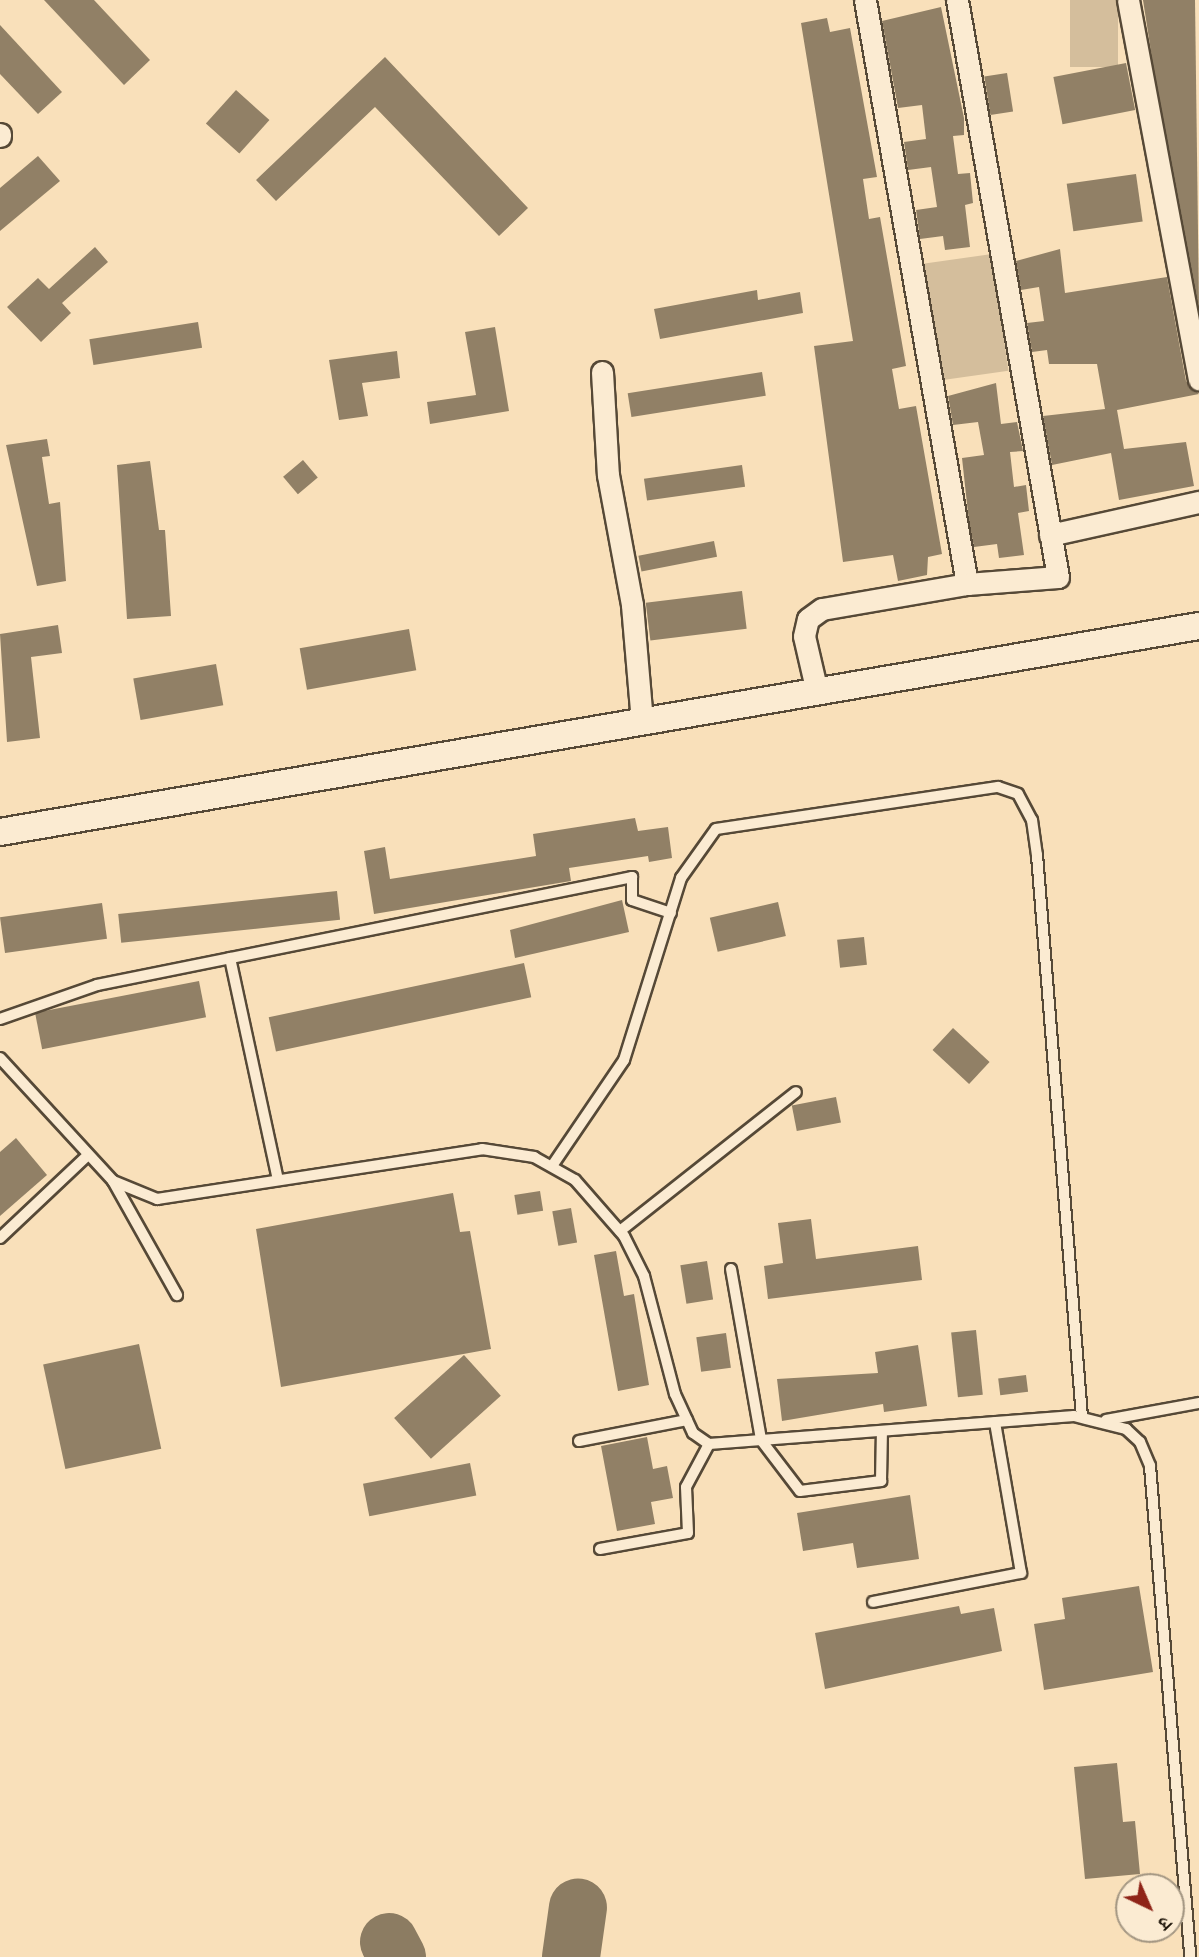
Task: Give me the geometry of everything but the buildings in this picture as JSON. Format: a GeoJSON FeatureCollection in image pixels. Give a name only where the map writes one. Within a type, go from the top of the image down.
{"type":"FeatureCollection","features":[{"type":"Feature","properties":{"kind":"street"},"geometry":{"type":"LineString","coordinates":[[865,0],[967,584]]}},
{"type":"Feature","properties":{"kind":"street"},"geometry":{"type":"LineString","coordinates":[[817,692],[804,636],[808,619],[822,609],[967,584],[1058,577],[957,0]]}},
{"type":"Feature","properties":{"kind":"street"},"geometry":{"type":"LineString","coordinates":[[1128,0],[1190,263],[1199,379]]}},
{"type":"Feature","properties":{"kind":"street"},"geometry":{"type":"LineString","coordinates":[[601,372],[608,475],[632,606],[642,722]]}},
{"type":"Feature","properties":{"kind":"street"},"geometry":{"type":"LineString","coordinates":[[1050,535],[1199,502]]}},
{"type":"Feature","properties":{"kind":"street"},"geometry":{"type":"LineString","coordinates":[[0,832],[1199,626]]}},
{"type":"Feature","properties":{"kind":"lane"},"geometry":{"type":"LineString","coordinates":[[552,1166],[624,1060],[671,913],[699,848],[729,824],[998,787],[1018,794],[1032,820],[1037,855],[1082,1417]]}},
{"type":"Feature","properties":{"kind":"lane"},"geometry":{"type":"LineString","coordinates":[[0,1019],[97,985],[632,877],[632,900],[671,913]]}},
{"type":"Feature","properties":{"kind":"lane"},"geometry":{"type":"LineString","coordinates":[[230,958],[278,1180]]}},
{"type":"Feature","properties":{"kind":"lane"},"geometry":{"type":"LineString","coordinates":[[0,1058],[87,1156],[113,1181],[177,1295]]}},
{"type":"Feature","properties":{"kind":"lane"},"geometry":{"type":"LineString","coordinates":[[620,1231],[796,1092]]}},
{"type":"Feature","properties":{"kind":"lane"},"geometry":{"type":"LineString","coordinates":[[113,1181],[156,1199],[482,1149],[534,1157],[576,1180],[620,1231],[644,1276],[687,1420],[709,1444]]}},
{"type":"Feature","properties":{"kind":"lane"},"geometry":{"type":"LineString","coordinates":[[0,1238],[87,1156]]}},
{"type":"Feature","properties":{"kind":"lane"},"geometry":{"type":"LineString","coordinates":[[731,1269],[761,1440],[800,1491],[881,1481],[882,1431]]}},
{"type":"Feature","properties":{"kind":"lane"},"geometry":{"type":"LineString","coordinates":[[709,1444],[995,1422],[1082,1417],[1106,1420],[1199,1403]]}},
{"type":"Feature","properties":{"kind":"lane"},"geometry":{"type":"LineString","coordinates":[[579,1441],[687,1420]]}},
{"type":"Feature","properties":{"kind":"lane"},"geometry":{"type":"LineString","coordinates":[[1106,1420],[1140,1442],[1150,1466],[1190,1957]]}},
{"type":"Feature","properties":{"kind":"lane"},"geometry":{"type":"LineString","coordinates":[[873,1602],[1021,1573],[995,1422]]}},
{"type":"Feature","properties":{"kind":"lane"},"geometry":{"type":"LineString","coordinates":[[600,1549],[688,1533],[687,1487],[709,1444]]}},
{"type":"Feature","properties":{"kind":"shaded area"},"geometry":{"type":"Polygon","coordinates":[[[1070,0],[1118,0],[1118,67],[1070,67],[1070,0]]]}},
{"type":"Feature","properties":{"kind":"shaded area"},"geometry":{"type":"Polygon","coordinates":[[[992,254],[1008,371],[934,381],[918,264],[992,254]]]}},
{"type":"Feature","properties":{"kind":"taxiway"},"geometry":{"type":"LineString","coordinates":[[571,1957],[578,1907]]}},
{"type":"Feature","properties":{"kind":"taxiway"},"geometry":{"type":"LineString","coordinates":[[389,1942],[397,1957]]}}]}
